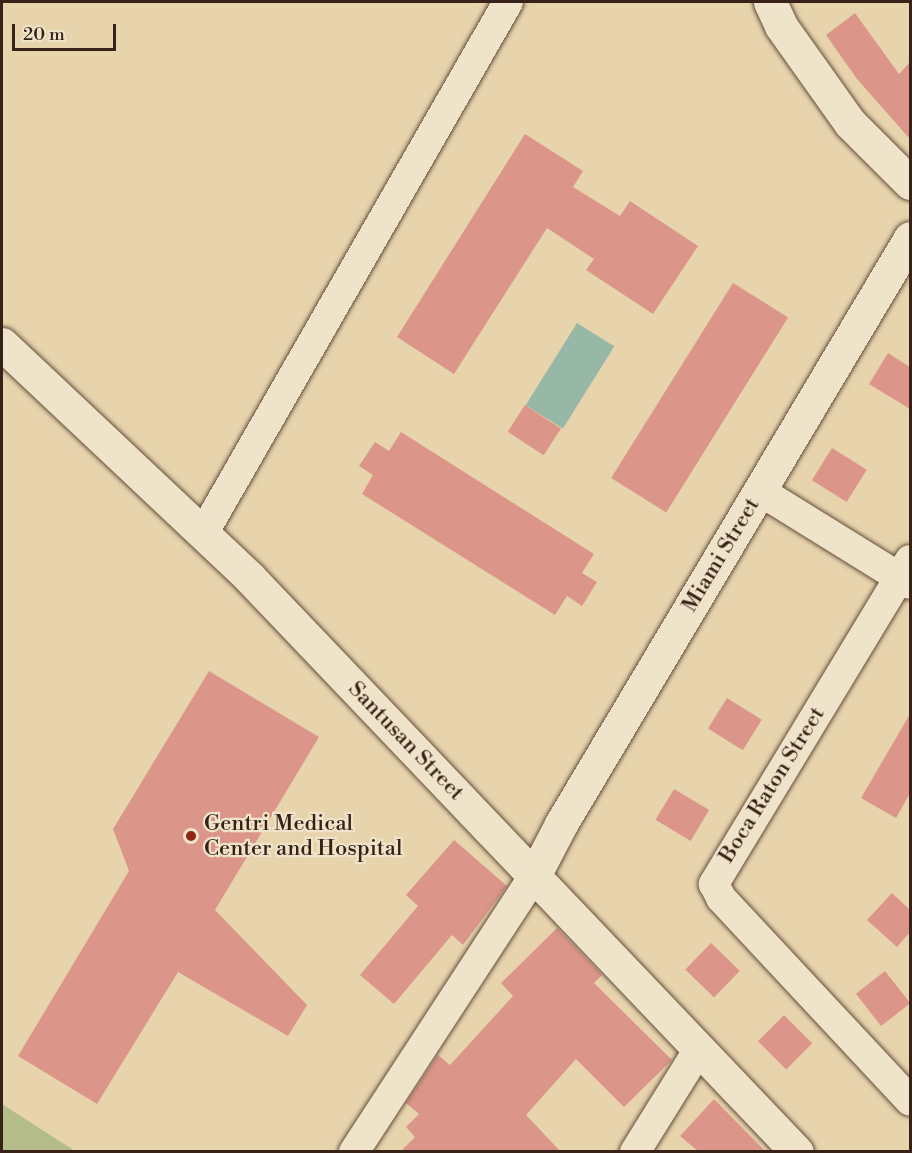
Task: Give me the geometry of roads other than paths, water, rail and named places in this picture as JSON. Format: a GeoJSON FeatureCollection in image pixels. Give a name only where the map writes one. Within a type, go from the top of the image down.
{"type":"FeatureCollection","features":[{"type":"Feature","properties":{"kind":"street"},"geometry":{"type":"LineString","coordinates":[[204,532],[508,2]]}},
{"type":"Feature","properties":{"kind":"street"},"geometry":{"type":"LineString","coordinates":[[770,2],[781,26],[850,123],[910,183]]}},
{"type":"Feature","properties":{"kind":"street","name":"Miami Street"},"geometry":{"type":"LineString","coordinates":[[535,874],[561,824],[910,238]]}},
{"type":"Feature","properties":{"kind":"street","name":"Santusan Street"},"geometry":{"type":"LineString","coordinates":[[2,344],[204,532],[535,874],[798,1152]]}},
{"type":"Feature","properties":{"kind":"street"},"geometry":{"type":"LineString","coordinates":[[760,491],[907,574]]}},
{"type":"Feature","properties":{"kind":"street","name":"Boca Raton Street"},"geometry":{"type":"LineString","coordinates":[[907,574],[714,884],[721,898],[910,1101]]}},
{"type":"Feature","properties":{"kind":"street"},"geometry":{"type":"LineString","coordinates":[[354,1152],[535,874]]}},
{"type":"Feature","properties":{"kind":"street"},"geometry":{"type":"LineString","coordinates":[[635,1152],[699,1049]]}},
{"type":"Feature","properties":{"kind":"place","name":"Gentri Medical Center and Hospital"},"geometry":{"type":"Point","coordinates":[191,836]}}]}
